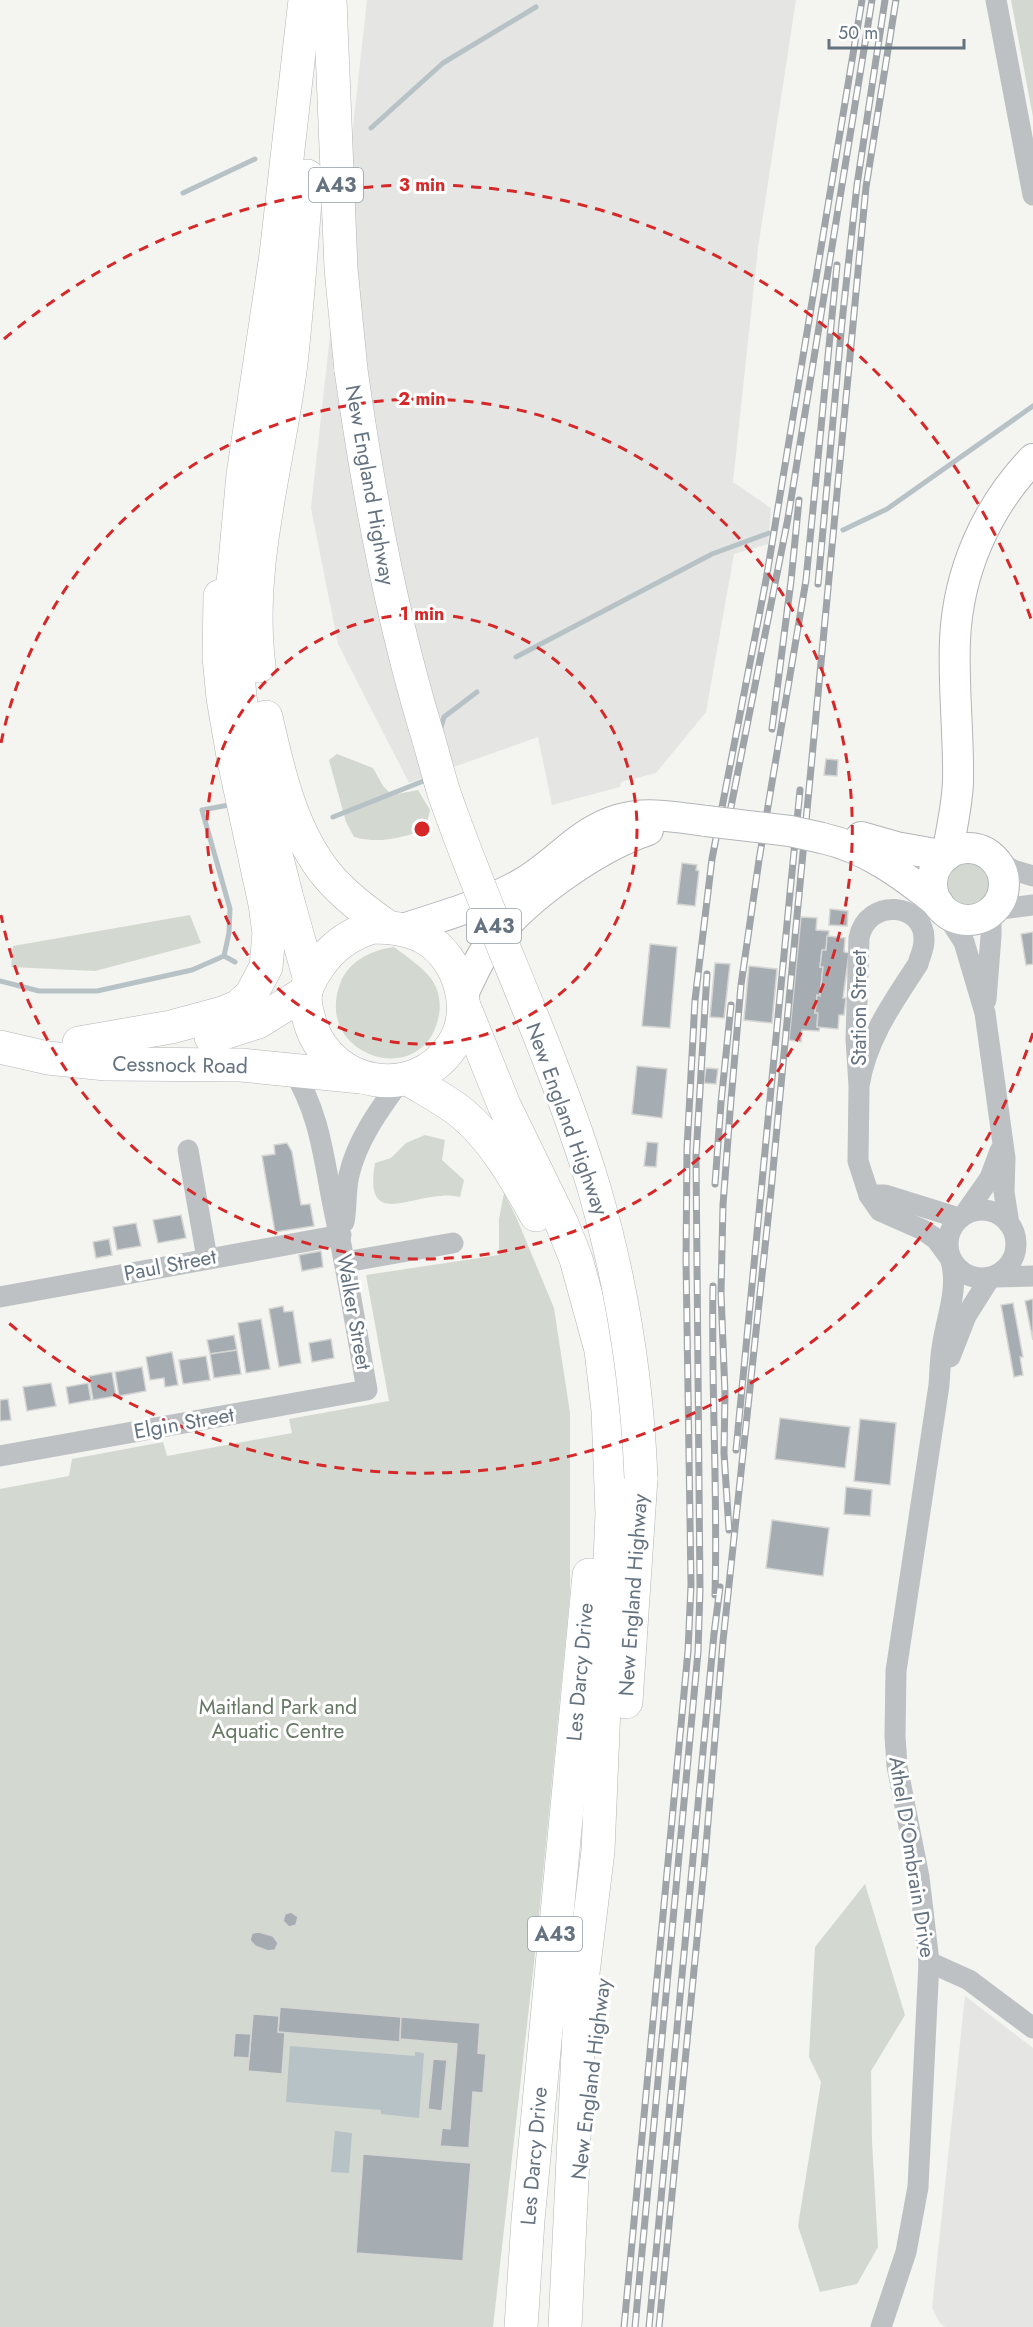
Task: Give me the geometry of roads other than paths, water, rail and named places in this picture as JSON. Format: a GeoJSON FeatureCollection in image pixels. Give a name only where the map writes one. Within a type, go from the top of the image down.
{"type":"FeatureCollection","features":[{"type":"Feature","properties":{"kind":"main road","name":"A43"},"geometry":{"type":"LineString","coordinates":[[305,0],[276,255],[235,544],[232,595],[240,698],[252,760],[308,986],[306,1005],[309,1019],[320,1045],[344,1068],[361,1077],[376,1081],[404,1080]]}},
{"type":"Feature","properties":{"kind":"main road","name":"A43"},"geometry":{"type":"LineString","coordinates":[[325,0],[312,116],[291,363],[256,582],[256,648],[264,704],[275,755],[299,826],[327,875],[362,908],[395,928],[428,940],[453,968],[504,1105],[562,1224],[576,1259],[601,1350],[608,1410],[612,1513],[598,1851],[581,1989],[565,2327]]}},
{"type":"Feature","properties":{"kind":"main road","name":"New England Highway"},"geometry":{"type":"LineString","coordinates":[[330,0],[341,268],[351,370],[363,462],[389,594],[406,665],[443,790],[478,887],[577,1137],[610,1245],[630,1352],[638,1413],[641,1478],[617,1853],[569,2259]]}},
{"type":"Feature","properties":{"kind":"main road"},"geometry":{"type":"LineString","coordinates":[[79,1043],[171,1027],[223,1013],[239,1006],[251,995],[266,967],[269,933],[266,904],[228,730],[219,657],[222,567],[233,505],[247,448]]}},
{"type":"Feature","properties":{"kind":"main road"},"geometry":{"type":"LineString","coordinates":[[822,835],[877,860],[917,885],[956,917],[970,920],[978,918],[991,911],[1000,899],[1004,886],[1002,872],[967,814],[961,792],[958,762],[955,640],[959,600],[971,556],[986,524],[1007,490],[1033,459]]}},
{"type":"Feature","properties":{"kind":"main road"},"geometry":{"type":"LineString","coordinates":[[947,855],[954,822],[958,762]]}},
{"type":"Feature","properties":{"kind":"main road"},"geometry":{"type":"LineString","coordinates":[[308,986],[329,953],[358,931],[373,927],[395,928],[471,907],[519,885],[556,860],[586,835],[609,823],[642,815],[822,835],[860,837],[896,847],[947,855]]}},
{"type":"Feature","properties":{"kind":"main road"},"geometry":{"type":"LineString","coordinates":[[404,1080],[430,1069],[444,1058],[459,1034],[464,1000],[476,967],[504,927],[575,867],[614,844],[693,819]]}},
{"type":"Feature","properties":{"kind":"main road"},"geometry":{"type":"LineString","coordinates":[[941,906],[933,889],[934,874],[947,855],[969,848],[984,852],[993,858]]}},
{"type":"Feature","properties":{"kind":"main road","name":"Cessnock Road"},"geometry":{"type":"LineString","coordinates":[[0,1031],[57,1042],[79,1043],[135,1044],[203,1039],[258,1022],[308,986]]}},
{"type":"Feature","properties":{"kind":"main road","name":"Cessnock Road"},"geometry":{"type":"LineString","coordinates":[[0,1047],[48,1058],[106,1064],[241,1065],[361,1077]]}},
{"type":"Feature","properties":{"kind":"main road","name":"Les Darcy Drive"},"geometry":{"type":"LineString","coordinates":[[404,1080],[468,1118],[488,1140],[519,1183],[542,1227],[560,1269],[584,1361],[590,1408],[592,1541],[528,2220],[521,2327]]}},
{"type":"Feature","properties":{"kind":"street"},"geometry":{"type":"LineString","coordinates":[[996,0],[1033,195]]}},
{"type":"Feature","properties":{"kind":"street"},"geometry":{"type":"LineString","coordinates":[[993,858],[1013,870],[1033,876]]}},
{"type":"Feature","properties":{"kind":"street"},"geometry":{"type":"LineString","coordinates":[[985,1013],[991,911],[1033,905]]}},
{"type":"Feature","properties":{"kind":"street"},"geometry":{"type":"LineString","coordinates":[[941,906],[964,942],[985,1013],[1005,1158],[1005,1201],[1016,1245],[1012,1260],[1007,1267],[992,1277]]}},
{"type":"Feature","properties":{"kind":"street","name":"Station Street"},"geometry":{"type":"LineString","coordinates":[[859,1086],[862,1067],[873,1037],[918,964],[922,952],[924,940],[918,923],[905,912],[896,909],[876,913],[861,929],[856,1039],[859,1086],[858,1161],[869,1194],[880,1211],[918,1227],[936,1239],[951,1259]]}},
{"type":"Feature","properties":{"kind":"street","name":"Walker Street"},"geometry":{"type":"LineString","coordinates":[[292,1070],[302,1084],[316,1118],[341,1234],[367,1390]]}},
{"type":"Feature","properties":{"kind":"street","name":"Walker Street"},"geometry":{"type":"LineString","coordinates":[[341,1234],[345,1216],[348,1176],[354,1160],[366,1131],[404,1080]]}},
{"type":"Feature","properties":{"kind":"street"},"geometry":{"type":"LineString","coordinates":[[1000,1122],[997,1163],[986,1186],[950,1232],[948,1241],[951,1259],[964,1274],[972,1277],[1033,1276]]}},
{"type":"Feature","properties":{"kind":"street"},"geometry":{"type":"LineString","coordinates":[[188,1150],[207,1258]]}},
{"type":"Feature","properties":{"kind":"street"},"geometry":{"type":"LineString","coordinates":[[869,1194],[885,1195],[962,1217],[983,1210],[1002,1217],[1033,1252]]}},
{"type":"Feature","properties":{"kind":"street","name":"Paul Street"},"geometry":{"type":"LineString","coordinates":[[0,1297],[341,1234]]}},
{"type":"Feature","properties":{"kind":"street"},"geometry":{"type":"LineString","coordinates":[[345,1262],[453,1243]]}},
{"type":"Feature","properties":{"kind":"street","name":"Athel D'Ombrain Drive"},"geometry":{"type":"LineString","coordinates":[[882,2326],[906,2252],[918,2187],[929,1962],[919,1877],[897,1766],[896,1671],[939,1385],[941,1349],[954,1294],[955,1273],[951,1259]]}},
{"type":"Feature","properties":{"kind":"street","name":"Athel D'Ombrain Drive"},"geometry":{"type":"LineString","coordinates":[[939,1385],[966,1316],[992,1277]]}},
{"type":"Feature","properties":{"kind":"street","name":"Elgin Street"},"geometry":{"type":"LineString","coordinates":[[0,1456],[367,1390]]}},
{"type":"Feature","properties":{"kind":"street"},"geometry":{"type":"LineString","coordinates":[[929,1962],[975,1984],[1033,2028]]}},
{"type":"Feature","properties":{"kind":"waterway"},"geometry":{"type":"LineString","coordinates":[[371,128],[443,63],[536,7]]}},
{"type":"Feature","properties":{"kind":"waterway"},"geometry":{"type":"LineString","coordinates":[[183,193],[255,159]]}},
{"type":"Feature","properties":{"kind":"waterway"},"geometry":{"type":"LineString","coordinates":[[843,530],[887,509],[1033,406]]}},
{"type":"Feature","properties":{"kind":"waterway"},"geometry":{"type":"LineString","coordinates":[[516,657],[712,554],[769,533]]}},
{"type":"Feature","properties":{"kind":"waterway"},"geometry":{"type":"LineString","coordinates":[[440,731],[444,717],[477,692]]}},
{"type":"Feature","properties":{"kind":"waterway"},"geometry":{"type":"LineString","coordinates":[[333,817],[426,780],[427,777]]}},
{"type":"Feature","properties":{"kind":"waterway"},"geometry":{"type":"LineString","coordinates":[[224,956],[229,933],[230,909],[202,810],[234,804]]}},
{"type":"Feature","properties":{"kind":"waterway"},"geometry":{"type":"LineString","coordinates":[[0,981],[39,991],[97,991],[192,970],[224,956],[235,962]]}},
{"type":"Feature","properties":{"kind":"railway"},"geometry":{"type":"LineString","coordinates":[[624,2327],[688,1651],[691,1585],[686,1260],[687,1149],[695,1000],[712,859],[766,580],[862,0]]}},
{"type":"Feature","properties":{"kind":"railway"},"geometry":{"type":"LineString","coordinates":[[729,817],[788,518],[872,0]]}},
{"type":"Feature","properties":{"kind":"railway"},"geometry":{"type":"LineString","coordinates":[[818,584],[857,185],[885,0]]}},
{"type":"Feature","properties":{"kind":"railway"},"geometry":{"type":"LineString","coordinates":[[659,2327],[705,1858],[723,1641],[771,1191],[866,187],[896,0]]}},
{"type":"Feature","properties":{"kind":"railway"},"geometry":{"type":"LineString","coordinates":[[729,1530],[724,1453],[725,1394],[721,1293],[723,1205],[730,1112],[741,985],[759,860],[806,580],[837,265]]}},
{"type":"Feature","properties":{"kind":"railway"},"geometry":{"type":"LineString","coordinates":[[772,729],[799,500]]}},
{"type":"Feature","properties":{"kind":"railway"},"geometry":{"type":"LineString","coordinates":[[736,1450],[800,790]]}},
{"type":"Feature","properties":{"kind":"railway"},"geometry":{"type":"LineString","coordinates":[[635,2327],[698,1652],[700,1590],[696,1156],[707,974]]}},
{"type":"Feature","properties":{"kind":"railway"},"geometry":{"type":"LineString","coordinates":[[715,1184],[731,1005]]}},
{"type":"Feature","properties":{"kind":"railway"},"geometry":{"type":"LineString","coordinates":[[713,1286],[715,1595]]}},
{"type":"Feature","properties":{"kind":"railway"},"geometry":{"type":"LineString","coordinates":[[649,2327],[720,1587]]}},
{"type":"Feature","properties":{"kind":"park label","name":"Maitland Park and Aquatic Centre"},"geometry":{"type":"Point","coordinates":[278,1719]}}]}
